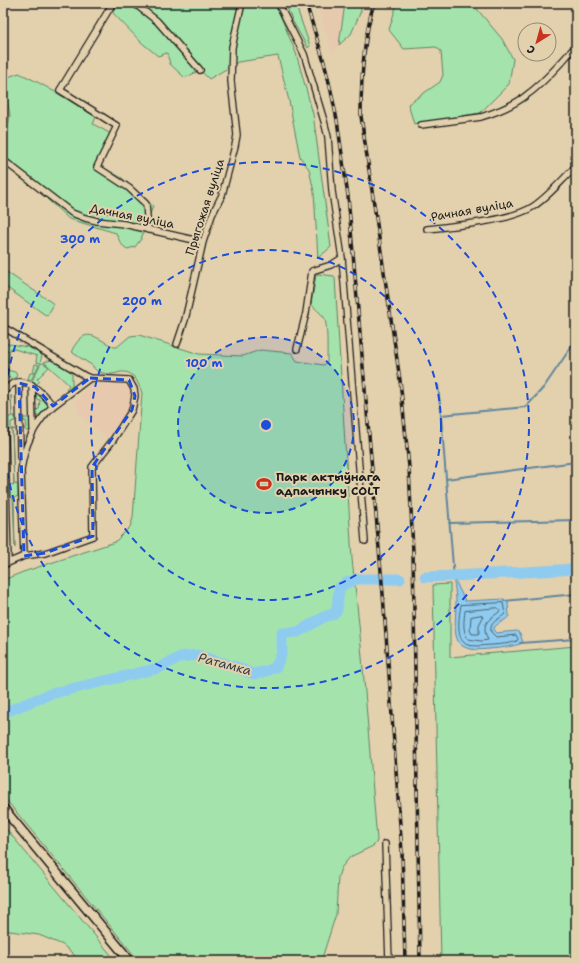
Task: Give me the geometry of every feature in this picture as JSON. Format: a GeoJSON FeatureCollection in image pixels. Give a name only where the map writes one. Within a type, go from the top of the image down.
{"type":"FeatureCollection","features":[{"type":"Feature","properties":{"kind":"street"},"geometry":{"type":"LineString","coordinates":[[113,3],[60,90],[117,126],[97,167],[129,188],[146,204],[148,230]]}},
{"type":"Feature","properties":{"kind":"street"},"geometry":{"type":"LineString","coordinates":[[134,3],[157,21],[200,70]]}},
{"type":"Feature","properties":{"kind":"street","name":"Прыгожая вуліца"},"geometry":{"type":"LineString","coordinates":[[177,344],[185,320],[203,242],[212,215],[222,195],[235,146],[237,135],[231,81],[232,47],[242,3]]}},
{"type":"Feature","properties":{"kind":"street"},"geometry":{"type":"LineString","coordinates":[[278,3],[304,54],[328,137],[332,191],[342,258],[365,541]]}},
{"type":"Feature","properties":{"kind":"street"},"geometry":{"type":"LineString","coordinates":[[422,124],[481,117],[518,101],[536,87],[576,46]]}},
{"type":"Feature","properties":{"kind":"street","name":"Дачная вуліца"},"geometry":{"type":"LineString","coordinates":[[3,160],[72,213],[97,222],[124,224],[203,242]]}},
{"type":"Feature","properties":{"kind":"street","name":"Рачная вуліца"},"geometry":{"type":"LineString","coordinates":[[426,230],[496,219],[527,210],[543,199],[576,166]]}},
{"type":"Feature","properties":{"kind":"street"},"geometry":{"type":"LineString","coordinates":[[297,349],[306,313],[312,271],[342,258]]}},
{"type":"Feature","properties":{"kind":"street"},"geometry":{"type":"LineString","coordinates":[[3,327],[90,378],[129,380],[134,389],[135,396],[132,410],[122,427],[92,467],[93,536],[45,553],[24,556],[6,564],[4,393],[11,385],[19,382],[32,385],[46,396],[53,406]]}},
{"type":"Feature","properties":{"kind":"street"},"geometry":{"type":"LineString","coordinates":[[21,471],[26,444],[39,421],[53,406],[90,378]]}},
{"type":"Feature","properties":{"kind":"street"},"geometry":{"type":"LineString","coordinates":[[19,382],[24,556]]}},
{"type":"Feature","properties":{"kind":"street"},"geometry":{"type":"LineString","coordinates":[[32,385],[34,430]]}},
{"type":"Feature","properties":{"kind":"street"},"geometry":{"type":"LineString","coordinates":[[3,808],[130,961]]}},
{"type":"Feature","properties":{"kind":"street"},"geometry":{"type":"LineString","coordinates":[[385,844],[389,961]]}},
{"type":"Feature","properties":{"kind":"highlighted area"},"geometry":{"type":"Polygon","coordinates":[[[90,378],[129,380],[135,396],[132,410],[92,467],[93,536],[45,553],[24,556],[19,383],[35,387],[53,406],[90,378]]]}},
{"type":"Feature","properties":{"kind":"shaded area"},"geometry":{"type":"Polygon","coordinates":[[[316,3],[345,3],[339,45],[332,53],[316,3]]]}},
{"type":"Feature","properties":{"kind":"shaded area"},"geometry":{"type":"Polygon","coordinates":[[[94,381],[110,383],[123,382],[127,384],[130,390],[132,401],[130,407],[108,439],[85,421],[86,419],[77,412],[78,407],[74,404],[88,384],[94,381]]]}},
{"type":"Feature","properties":{"kind":"green space"},"geometry":{"type":"Polygon","coordinates":[[[116,3],[275,3],[296,53],[313,114],[331,247],[318,258],[314,192],[309,169],[300,157],[278,56],[238,62],[209,79],[200,70],[185,78],[170,64],[167,53],[158,56],[141,42],[113,13],[116,3]]]}},
{"type":"Feature","properties":{"kind":"green space"},"geometry":{"type":"Polygon","coordinates":[[[285,3],[295,3],[310,46],[308,48],[293,22],[285,3]]]}},
{"type":"Feature","properties":{"kind":"green space"},"geometry":{"type":"Polygon","coordinates":[[[345,3],[360,3],[361,11],[351,34],[339,45],[345,3]]]}},
{"type":"Feature","properties":{"kind":"green space"},"geometry":{"type":"Polygon","coordinates":[[[397,3],[472,3],[502,39],[513,59],[509,84],[480,113],[414,124],[408,104],[440,82],[443,75],[441,51],[436,47],[404,49],[389,30],[397,3]]]}},
{"type":"Feature","properties":{"kind":"green space"},"geometry":{"type":"Polygon","coordinates":[[[19,73],[49,88],[96,117],[93,124],[111,134],[100,166],[122,178],[153,206],[141,239],[135,247],[127,249],[121,244],[116,233],[69,219],[48,200],[34,180],[3,158],[3,139],[6,139],[10,115],[7,99],[3,98],[3,79],[19,73]]]}},
{"type":"Feature","properties":{"kind":"green space"},"geometry":{"type":"Polygon","coordinates":[[[5,271],[54,304],[47,316],[3,285],[3,272],[5,271]]]}},
{"type":"Feature","properties":{"kind":"green space"},"geometry":{"type":"Polygon","coordinates":[[[316,275],[334,276],[335,278],[352,559],[363,664],[377,840],[373,846],[350,857],[341,868],[338,877],[336,914],[323,955],[324,961],[139,961],[3,796],[3,580],[115,542],[130,527],[133,518],[142,393],[134,377],[128,373],[101,373],[73,353],[72,350],[77,342],[86,335],[91,335],[114,347],[117,347],[130,336],[139,335],[199,354],[243,356],[260,350],[292,353],[297,361],[324,365],[327,362],[325,321],[324,317],[311,304],[316,275]]]}},
{"type":"Feature","properties":{"kind":"green space"},"geometry":{"type":"Polygon","coordinates":[[[3,343],[28,347],[42,355],[40,363],[36,362],[37,356],[11,348],[10,351],[3,349],[3,343]]]}},
{"type":"Feature","properties":{"kind":"green space"},"geometry":{"type":"Polygon","coordinates":[[[3,351],[10,353],[6,366],[8,367],[7,370],[15,372],[17,375],[13,379],[3,376],[3,351]]]}},
{"type":"Feature","properties":{"kind":"green space"},"geometry":{"type":"Polygon","coordinates":[[[51,360],[72,372],[72,387],[67,391],[66,389],[69,385],[44,362],[51,360]]]}},
{"type":"Feature","properties":{"kind":"green space"},"geometry":{"type":"Polygon","coordinates":[[[41,363],[49,367],[37,379],[40,381],[37,384],[32,381],[41,363]]]}},
{"type":"Feature","properties":{"kind":"green space"},"geometry":{"type":"Polygon","coordinates":[[[35,364],[39,365],[31,380],[28,379],[30,373],[33,373],[35,364]]]}},
{"type":"Feature","properties":{"kind":"green space"},"geometry":{"type":"Polygon","coordinates":[[[38,393],[48,403],[48,406],[39,416],[36,415],[36,410],[39,409],[40,400],[36,399],[36,394],[38,393]]]}},
{"type":"Feature","properties":{"kind":"green space"},"geometry":{"type":"Polygon","coordinates":[[[15,416],[15,421],[11,422],[11,429],[15,429],[12,430],[7,429],[7,418],[15,416]]]}},
{"type":"Feature","properties":{"kind":"green space"},"geometry":{"type":"Polygon","coordinates":[[[23,418],[30,418],[31,428],[29,431],[23,428],[27,428],[26,421],[23,421],[23,418]]]}},
{"type":"Feature","properties":{"kind":"green space"},"geometry":{"type":"Polygon","coordinates":[[[17,484],[18,496],[14,498],[15,548],[13,498],[9,496],[9,486],[17,484]]]}},
{"type":"Feature","properties":{"kind":"green space"},"geometry":{"type":"Polygon","coordinates":[[[450,584],[450,657],[576,646],[576,961],[441,961],[433,585],[450,584]]]}},
{"type":"Feature","properties":{"kind":"green space"},"geometry":{"type":"Polygon","coordinates":[[[3,825],[116,961],[81,961],[63,945],[39,935],[3,930],[3,825]]]}},
{"type":"Feature","properties":{"kind":"water"},"geometry":{"type":"Polygon","coordinates":[[[453,576],[465,601],[504,599],[508,603],[509,616],[494,628],[494,631],[496,633],[517,631],[520,633],[523,643],[506,647],[476,650],[466,648],[460,644],[455,631],[456,598],[453,576]]]}},
{"type":"Feature","properties":{"kind":"waterway"},"geometry":{"type":"LineString","coordinates":[[454,579],[441,415],[526,407],[544,387],[576,340]]}},
{"type":"Feature","properties":{"kind":"waterway"},"geometry":{"type":"LineString","coordinates":[[438,385],[441,415]]}},
{"type":"Feature","properties":{"kind":"waterway"},"geometry":{"type":"LineString","coordinates":[[446,479],[576,462]]}},
{"type":"Feature","properties":{"kind":"waterway"},"geometry":{"type":"LineString","coordinates":[[449,523],[576,520]]}},
{"type":"Feature","properties":{"kind":"waterway","name":"Ратамка"},"geometry":{"type":"LineString","coordinates":[[425,577],[576,569]]}},
{"type":"Feature","properties":{"kind":"waterway","name":"Ратамка"},"geometry":{"type":"LineString","coordinates":[[3,713],[50,694],[159,668],[180,657],[197,655],[253,674],[264,672],[276,667],[282,653],[282,633],[298,632],[324,617],[333,614],[337,610],[339,588],[346,583],[357,579],[400,579]]}},
{"type":"Feature","properties":{"kind":"waterway"},"geometry":{"type":"LineString","coordinates":[[504,601],[576,594]]}},
{"type":"Feature","properties":{"kind":"waterway"},"geometry":{"type":"LineString","coordinates":[[520,643],[576,639]]}},
{"type":"Feature","properties":{"kind":"railway"},"geometry":{"type":"LineString","coordinates":[[306,3],[331,91],[337,120],[348,196],[383,594],[402,852],[405,961]]}},
{"type":"Feature","properties":{"kind":"railway"},"geometry":{"type":"LineString","coordinates":[[374,3],[367,30],[363,59],[361,116],[400,380],[409,467],[413,552],[420,961]]}},
{"type":"Feature","properties":{"kind":"place","name":"Парк актыўнага адпачынку COLT"},"geometry":{"type":"Point","coordinates":[264,484]}}]}
